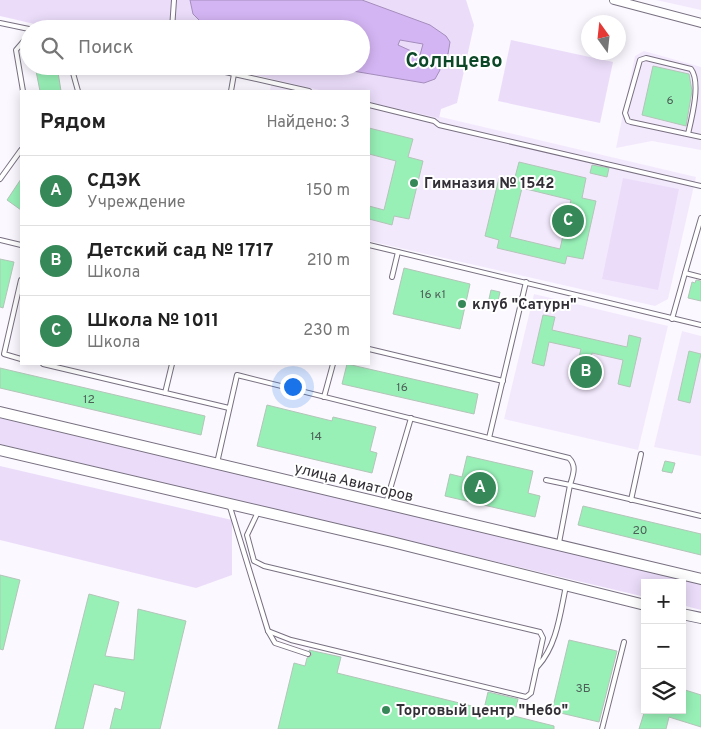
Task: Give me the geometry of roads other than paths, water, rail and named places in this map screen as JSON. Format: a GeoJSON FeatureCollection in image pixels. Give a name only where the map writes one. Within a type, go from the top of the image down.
{"type":"FeatureCollection","features":[{"type":"Feature","properties":{"kind":"street"},"geometry":{"type":"LineString","coordinates":[[614,0],[701,23]]}},
{"type":"Feature","properties":{"kind":"street","name":"улица Авиаторов"},"geometry":{"type":"LineString","coordinates":[[0,412],[701,579]]}},
{"type":"Feature","properties":{"kind":"street"},"geometry":{"type":"LineString","coordinates":[[0,450],[641,604]]}},
{"type":"Feature","properties":{"kind":"street"},"geometry":{"type":"LineString","coordinates":[[686,615],[701,618]]}},
{"type":"Feature","properties":{"kind":"lane"},"geometry":{"type":"LineString","coordinates":[[173,20],[174,0]]}},
{"type":"Feature","properties":{"kind":"lane"},"geometry":{"type":"LineString","coordinates":[[0,23],[20,27]]}},
{"type":"Feature","properties":{"kind":"lane"},"geometry":{"type":"LineString","coordinates":[[20,45],[16,50],[20,73]]}},
{"type":"Feature","properties":{"kind":"lane"},"geometry":{"type":"LineString","coordinates":[[688,134],[698,88],[695,73],[691,69],[646,58],[640,60],[630,92],[626,118],[630,122],[701,137]]}},
{"type":"Feature","properties":{"kind":"lane"},"geometry":{"type":"LineString","coordinates":[[20,75],[23,90]]}},
{"type":"Feature","properties":{"kind":"lane"},"geometry":{"type":"LineString","coordinates":[[74,75],[78,90]]}},
{"type":"Feature","properties":{"kind":"lane"},"geometry":{"type":"LineString","coordinates":[[231,90],[234,75]]}},
{"type":"Feature","properties":{"kind":"lane"},"geometry":{"type":"LineString","coordinates":[[238,75],[305,90]]}},
{"type":"Feature","properties":{"kind":"lane"},"geometry":{"type":"LineString","coordinates":[[370,105],[434,121],[439,125],[701,186]]}},
{"type":"Feature","properties":{"kind":"lane"},"geometry":{"type":"LineString","coordinates":[[0,179],[20,151]]}},
{"type":"Feature","properties":{"kind":"lane"},"geometry":{"type":"LineString","coordinates":[[672,319],[701,218]]}},
{"type":"Feature","properties":{"kind":"lane"},"geometry":{"type":"LineString","coordinates":[[0,240],[20,245]]}},
{"type":"Feature","properties":{"kind":"lane"},"geometry":{"type":"LineString","coordinates":[[370,245],[701,325]]}},
{"type":"Feature","properties":{"kind":"lane"},"geometry":{"type":"LineString","coordinates":[[392,277],[398,252]]}},
{"type":"Feature","properties":{"kind":"lane"},"geometry":{"type":"LineString","coordinates":[[685,273],[701,277]]}},
{"type":"Feature","properties":{"kind":"lane"},"geometry":{"type":"LineString","coordinates":[[489,438],[526,282]]}},
{"type":"Feature","properties":{"kind":"lane"},"geometry":{"type":"LineString","coordinates":[[20,284],[2,354],[20,358]]}},
{"type":"Feature","properties":{"kind":"lane"},"geometry":{"type":"LineString","coordinates":[[370,349],[503,381]]}},
{"type":"Feature","properties":{"kind":"lane"},"geometry":{"type":"LineString","coordinates":[[47,365],[229,408]]}},
{"type":"Feature","properties":{"kind":"lane"},"geometry":{"type":"LineString","coordinates":[[165,393],[172,365]]}},
{"type":"Feature","properties":{"kind":"lane"},"geometry":{"type":"LineString","coordinates":[[324,397],[332,365]]}},
{"type":"Feature","properties":{"kind":"lane"},"geometry":{"type":"LineString","coordinates":[[217,464],[237,375],[569,458],[574,467],[558,545]]}},
{"type":"Feature","properties":{"kind":"lane"},"geometry":{"type":"LineString","coordinates":[[386,505],[411,418]]}},
{"type":"Feature","properties":{"kind":"lane"},"geometry":{"type":"LineString","coordinates":[[631,500],[642,454]]}},
{"type":"Feature","properties":{"kind":"lane"},"geometry":{"type":"LineString","coordinates":[[546,480],[701,516]]}},
{"type":"Feature","properties":{"kind":"lane"},"geometry":{"type":"LineString","coordinates":[[229,505],[235,517],[268,631],[275,643],[308,654]]}},
{"type":"Feature","properties":{"kind":"lane"},"geometry":{"type":"LineString","coordinates":[[258,512],[247,535],[254,561],[278,570],[318,577],[540,632],[543,638],[530,693],[526,697],[291,640],[268,631]]}},
{"type":"Feature","properties":{"kind":"lane"},"geometry":{"type":"LineString","coordinates":[[536,667],[548,655],[554,638],[566,586]]}},
{"type":"Feature","properties":{"kind":"lane"},"geometry":{"type":"LineString","coordinates":[[602,729],[624,642]]}},
{"type":"Feature","properties":{"kind":"place","name":"Гимназия № 1542"},"geometry":{"type":"Point","coordinates":[414,183]}},
{"type":"Feature","properties":{"kind":"place","name":"Школа № 1011"},"geometry":{"type":"Point","coordinates":[568,221]}},
{"type":"Feature","properties":{"kind":"place","name":"клуб \"Сатурн\""},"geometry":{"type":"Point","coordinates":[462,304]}},
{"type":"Feature","properties":{"kind":"place","name":"Детский сад № 1717"},"geometry":{"type":"Point","coordinates":[586,372]}},
{"type":"Feature","properties":{"kind":"place","name":"СДЭК"},"geometry":{"type":"Point","coordinates":[480,488]}},
{"type":"Feature","properties":{"kind":"place","name":"Торговый центр \"Небо\""},"geometry":{"type":"Point","coordinates":[386,710]}},
{"type":"Feature","properties":{"kind":"district","name":"Солнцево"},"geometry":{"type":"Point","coordinates":[454,60]}}]}
